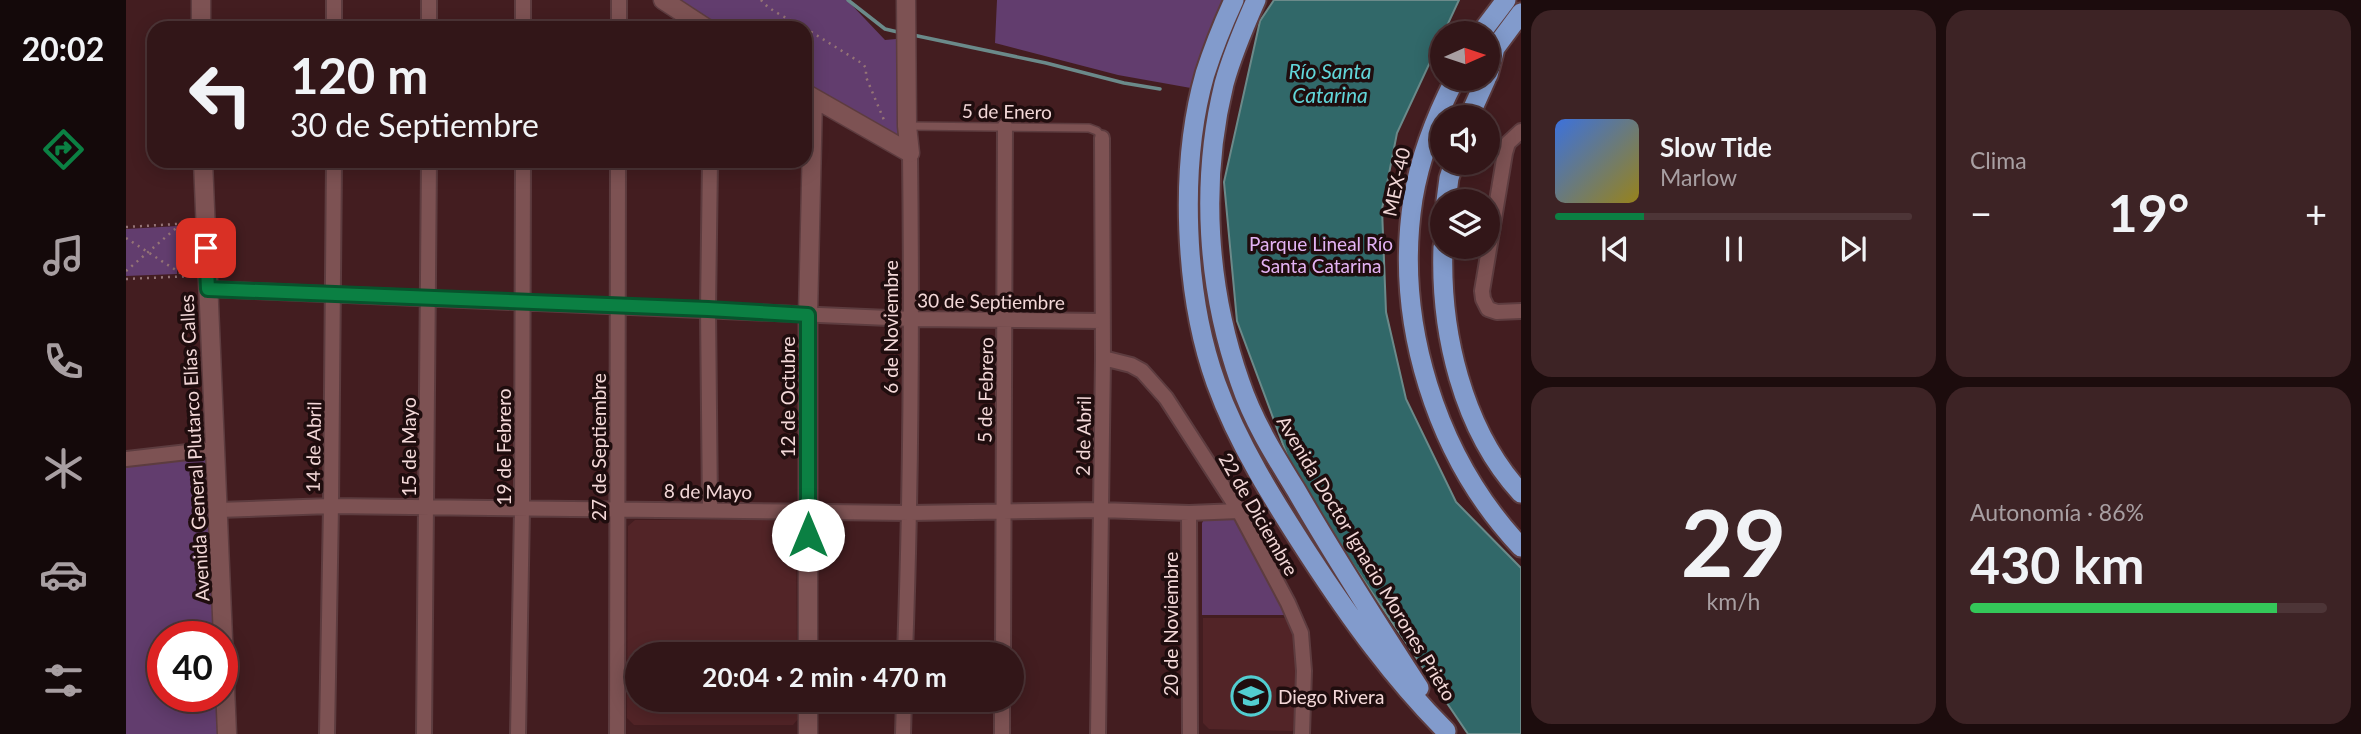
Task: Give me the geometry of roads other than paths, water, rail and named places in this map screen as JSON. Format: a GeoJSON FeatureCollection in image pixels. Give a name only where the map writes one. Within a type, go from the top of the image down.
{"type":"FeatureCollection","features":[{"type":"Feature","properties":{"kind":"highway","name":"Avenida Doctor Ignacio Morones Prieto"},"geometry":{"type":"LineString","coordinates":[[1234,0],[1205,76],[1194,125],[1189,178],[1189,241],[1196,305],[1205,347],[1230,417],[1280,509],[1330,587],[1377,653],[1411,696],[1447,732]]}},
{"type":"Feature","properties":{"kind":"highway","name":"Avenida Doctor Ignacio Morones Prieto"},"geometry":{"type":"LineString","coordinates":[[1256,0],[1240,36],[1225,83],[1215,131],[1211,174],[1213,268],[1225,332],[1240,384],[1262,433],[1322,536],[1447,732]]}},
{"type":"Feature","properties":{"kind":"highway"},"geometry":{"type":"LineString","coordinates":[[1490,21],[1506,0]]}},
{"type":"Feature","properties":{"kind":"highway"},"geometry":{"type":"LineString","coordinates":[[1500,40],[1521,13]]}},
{"type":"Feature","properties":{"kind":"highway","name":"MEX-40"},"geometry":{"type":"LineString","coordinates":[[1450,91],[1423,156],[1413,198],[1409,234],[1413,318],[1427,383],[1455,455],[1499,524],[1521,547]]}},
{"type":"Feature","properties":{"kind":"highway"},"geometry":{"type":"LineString","coordinates":[[1443,259],[1443,298],[1455,369],[1489,449],[1521,493]]}},
{"type":"Feature","properties":{"kind":"street"},"geometry":{"type":"LineString","coordinates":[[201,0],[201,21]]}},
{"type":"Feature","properties":{"kind":"street"},"geometry":{"type":"LineString","coordinates":[[334,0],[334,21]]}},
{"type":"Feature","properties":{"kind":"street"},"geometry":{"type":"LineString","coordinates":[[429,0],[429,21]]}},
{"type":"Feature","properties":{"kind":"street"},"geometry":{"type":"LineString","coordinates":[[523,0],[523,21]]}},
{"type":"Feature","properties":{"kind":"street"},"geometry":{"type":"LineString","coordinates":[[619,0],[619,21]]}},
{"type":"Feature","properties":{"kind":"street"},"geometry":{"type":"LineString","coordinates":[[663,0],[695,21]]}},
{"type":"Feature","properties":{"kind":"street","name":"6 de Noviembre"},"geometry":{"type":"LineString","coordinates":[[905,642],[912,319],[906,0]]}},
{"type":"Feature","properties":{"kind":"street"},"geometry":{"type":"LineString","coordinates":[[812,98],[910,153]]}},
{"type":"Feature","properties":{"kind":"street","name":"5 de Febrero"},"geometry":{"type":"LineString","coordinates":[[1003,642],[1005,126]]}},
{"type":"Feature","properties":{"kind":"street"},"geometry":{"type":"LineString","coordinates":[[1520,131],[1508,143],[1505,153],[1482,291],[1485,306],[1497,312],[1521,311]]}},
{"type":"Feature","properties":{"kind":"street","name":"2 de Abril"},"geometry":{"type":"LineString","coordinates":[[1098,734],[1103,358],[1102,138]]}},
{"type":"Feature","properties":{"kind":"street","name":"Avenida General Plutarco Elías Calles"},"geometry":{"type":"LineString","coordinates":[[203,168],[227,734]]}},
{"type":"Feature","properties":{"kind":"street","name":"14 de Abril"},"geometry":{"type":"LineString","coordinates":[[327,734],[334,168]]}},
{"type":"Feature","properties":{"kind":"street","name":"15 de Mayo"},"geometry":{"type":"LineString","coordinates":[[424,734],[429,168]]}},
{"type":"Feature","properties":{"kind":"street","name":"19 de Febrero"},"geometry":{"type":"LineString","coordinates":[[517,734],[522,509],[523,168]]}},
{"type":"Feature","properties":{"kind":"street","name":"27 de Septiembre"},"geometry":{"type":"LineString","coordinates":[[617,734],[618,168]]}},
{"type":"Feature","properties":{"kind":"street"},"geometry":{"type":"LineString","coordinates":[[710,168],[710,510]]}},
{"type":"Feature","properties":{"kind":"street","name":"12 de Octubre"},"geometry":{"type":"LineString","coordinates":[[808,642],[809,168]]}},
{"type":"Feature","properties":{"kind":"street","name":"30 de Septiembre"},"geometry":{"type":"LineString","coordinates":[[208,282],[334,294],[808,315],[1102,321]]}},
{"type":"Feature","properties":{"kind":"street","name":"22 de Diciembre"},"geometry":{"type":"LineString","coordinates":[[1103,358],[1131,365],[1154,383],[1239,511],[1299,627],[1304,671],[1302,734]]}},
{"type":"Feature","properties":{"kind":"street"},"geometry":{"type":"LineString","coordinates":[[126,459],[214,449]]}},
{"type":"Feature","properties":{"kind":"street","name":"8 de Mayo"},"geometry":{"type":"LineString","coordinates":[[218,510],[331,506],[910,513],[1239,511]]}},
{"type":"Feature","properties":{"kind":"street","name":"20 de Noviembre"},"geometry":{"type":"LineString","coordinates":[[1189,513],[1190,734]]}},
{"type":"Feature","properties":{"kind":"street"},"geometry":{"type":"LineString","coordinates":[[808,712],[808,734]]}},
{"type":"Feature","properties":{"kind":"street"},"geometry":{"type":"LineString","coordinates":[[902,734],[903,712]]}},
{"type":"Feature","properties":{"kind":"street"},"geometry":{"type":"LineString","coordinates":[[1002,712],[1002,734]]}},
{"type":"Feature","properties":{"kind":"lane","name":"5 de Enero"},"geometry":{"type":"LineString","coordinates":[[907,127],[1089,128],[1097,131],[1102,138]]}},
{"type":"Feature","properties":{"kind":"water","name":"Río Santa Catarina"},"geometry":{"type":"Polygon","coordinates":[[[1274,0],[1459,0],[1449,21],[1430,21],[1430,62],[1397,133],[1382,209],[1386,312],[1406,399],[1456,502],[1521,568],[1521,734],[1468,734],[1297,482],[1237,321],[1224,182],[1260,21],[1274,0]]]}},
{"type":"Feature","properties":{"kind":"waterway"},"geometry":{"type":"LineString","coordinates":[[848,0],[885,29],[902,33]]}},
{"type":"Feature","properties":{"kind":"waterway"},"geometry":{"type":"LineString","coordinates":[[913,35],[1160,89]]}},
{"type":"Feature","properties":{"kind":"place","name":"Diego Rivera"},"geometry":{"type":"Point","coordinates":[1251,696]}},
{"type":"Feature","properties":{"kind":"park label","name":"Parque Lineal Río Santa Catarina"},"geometry":{"type":"Point","coordinates":[1321,254]}}]}
